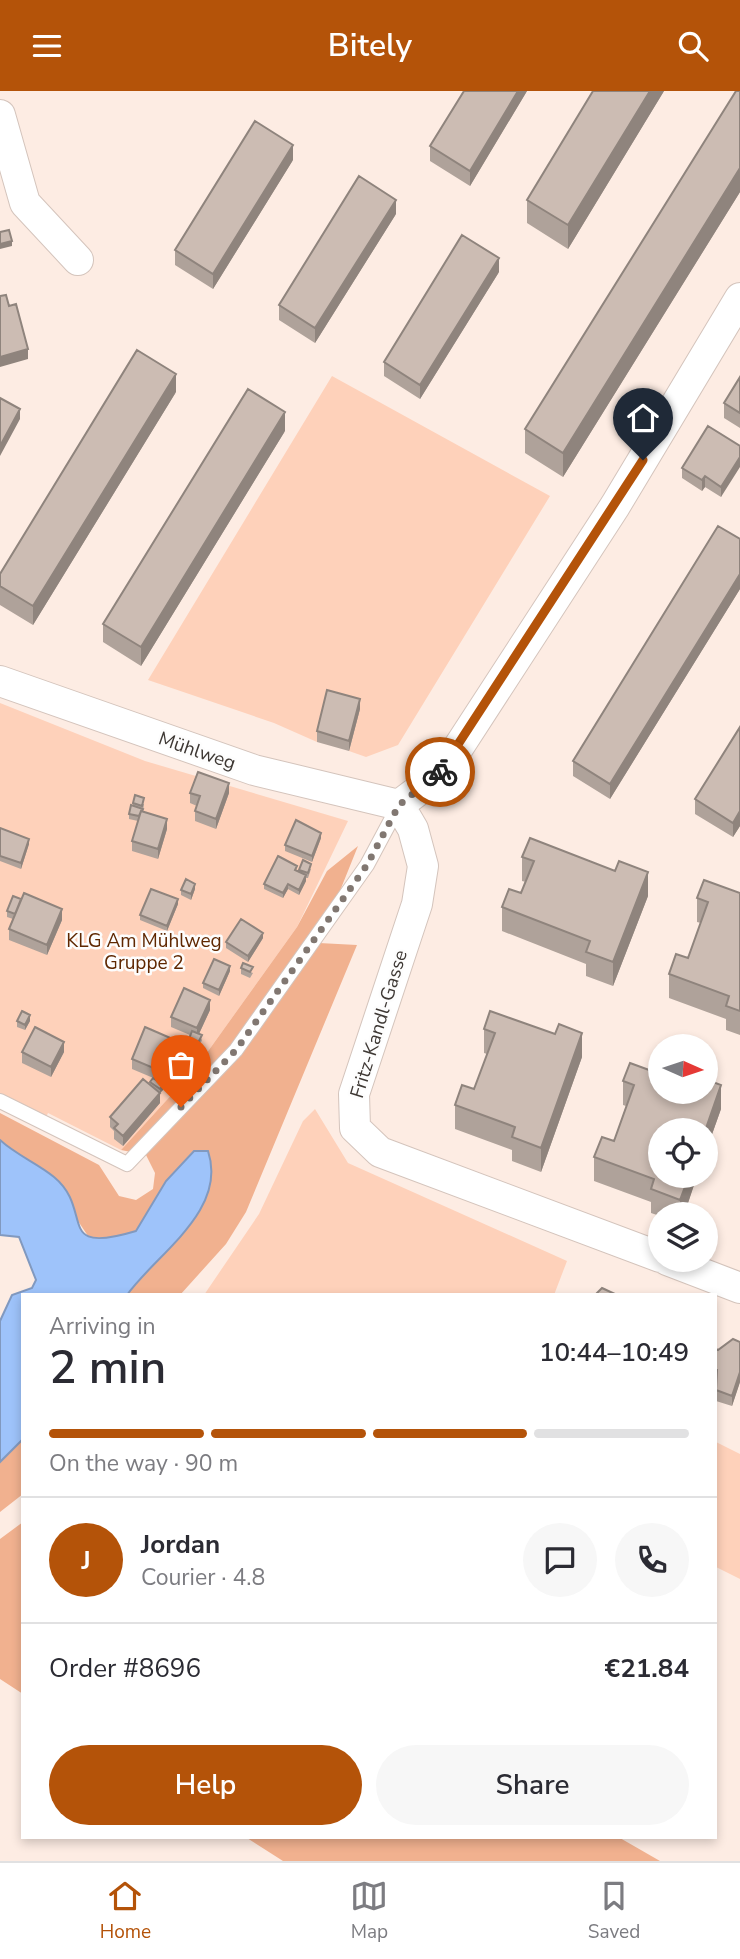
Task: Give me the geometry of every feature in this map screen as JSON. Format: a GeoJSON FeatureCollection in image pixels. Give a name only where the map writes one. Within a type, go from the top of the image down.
{"type":"FeatureCollection","features":[{"type":"Feature","properties":{"kind":"street"},"geometry":{"type":"LineString","coordinates":[[0,115],[26,203],[78,260]]}},
{"type":"Feature","properties":{"kind":"street"},"geometry":{"type":"LineString","coordinates":[[399,805],[435,778],[456,751],[615,506],[740,298]]}},
{"type":"Feature","properties":{"kind":"street","name":"Mühlweg"},"geometry":{"type":"LineString","coordinates":[[0,681],[254,770],[399,805]]}},
{"type":"Feature","properties":{"kind":"street","name":"Fritz-Kandl-Gasse"},"geometry":{"type":"LineString","coordinates":[[399,805],[413,829],[423,866],[417,904],[354,1094],[355,1128],[380,1151],[648,1252]]}},
{"type":"Feature","properties":{"kind":"street"},"geometry":{"type":"LineString","coordinates":[[698,1272],[740,1288]]}},
{"type":"Feature","properties":{"kind":"lane"},"geometry":{"type":"LineString","coordinates":[[0,1101],[127,1164],[236,1050],[367,865],[399,805]]}},
{"type":"Feature","properties":{"kind":"green space"},"geometry":{"type":"Polygon","coordinates":[[[332,376],[550,496],[398,745],[366,757],[349,751],[359,709],[327,701],[317,742],[274,723],[148,680],[332,376]]]}},
{"type":"Feature","properties":{"kind":"green space","name":"KLG Am Mühlweg Gruppe 2"},"geometry":{"type":"Polygon","coordinates":[[[0,703],[145,761],[348,821],[297,927],[196,1068],[121,1150],[48,1113],[45,1119],[0,1095],[0,703]]]}},
{"type":"Feature","properties":{"kind":"green space"},"geometry":{"type":"Polygon","coordinates":[[[315,1109],[348,1163],[567,1261],[555,1293],[205,1293],[259,1214],[303,1121],[315,1109]]]}},
{"type":"Feature","properties":{"kind":"green space"},"geometry":{"type":"Polygon","coordinates":[[[717,1442],[740,1454],[740,1579],[717,1568],[717,1442]]]}},
{"type":"Feature","properties":{"kind":"shaded area"},"geometry":{"type":"Polygon","coordinates":[[[358,846],[319,943],[357,945],[246,1212],[226,1244],[182,1293],[128,1293],[193,1151],[166,1181],[136,1231],[103,1241],[90,1239],[74,1215],[71,1200],[0,1140],[0,1113],[99,1165],[119,1196],[136,1200],[153,1189],[155,1173],[146,1155],[121,1150],[196,1068],[297,927],[327,871],[358,846]]]}},
{"type":"Feature","properties":{"kind":"shaded area"},"geometry":{"type":"Polygon","coordinates":[[[21,1441],[21,1496],[0,1512],[0,1462],[21,1441]]]}},
{"type":"Feature","properties":{"kind":"shaded area"},"geometry":{"type":"Polygon","coordinates":[[[21,1523],[21,1693],[0,1679],[0,1539],[21,1523]]]}},
{"type":"Feature","properties":{"kind":"shaded area"},"geometry":{"type":"Polygon","coordinates":[[[249,1839],[622,1839],[660,1861],[283,1861],[249,1839]]]}},
{"type":"Feature","properties":{"kind":"water"},"geometry":{"type":"Polygon","coordinates":[[[0,1140],[54,1177],[66,1190],[84,1234],[94,1238],[136,1231],[166,1181],[194,1151],[208,1151],[211,1173],[208,1193],[199,1212],[129,1293],[21,1293],[21,1441],[0,1462],[0,1321],[12,1295],[32,1288],[36,1280],[19,1237],[0,1235],[0,1140]]]}},
{"type":"Feature","properties":{"kind":"building"},"geometry":{"type":"Polygon","coordinates":[[[464,91],[518,91],[470,171],[430,146],[464,91]]]}},
{"type":"Feature","properties":{"kind":"building"},"geometry":{"type":"Polygon","coordinates":[[[593,91],[650,91],[568,225],[527,200],[593,91]]]}},
{"type":"Feature","properties":{"kind":"building"},"geometry":{"type":"Polygon","coordinates":[[[736,91],[740,91],[740,168],[563,453],[525,429],[736,91]]]}},
{"type":"Feature","properties":{"kind":"building"},"geometry":{"type":"Polygon","coordinates":[[[255,121],[293,145],[213,274],[175,250],[255,121]]]}},
{"type":"Feature","properties":{"kind":"building"},"geometry":{"type":"Polygon","coordinates":[[[359,176],[396,200],[315,328],[279,305],[359,176]]]}},
{"type":"Feature","properties":{"kind":"building"},"geometry":{"type":"Polygon","coordinates":[[[9,230],[12,241],[0,244],[0,232],[9,230]]]}},
{"type":"Feature","properties":{"kind":"building"},"geometry":{"type":"Polygon","coordinates":[[[462,235],[499,258],[420,385],[384,362],[462,235]]]}},
{"type":"Feature","properties":{"kind":"building"},"geometry":{"type":"Polygon","coordinates":[[[6,295],[9,306],[16,304],[28,349],[0,357],[0,296],[6,295]]]}},
{"type":"Feature","properties":{"kind":"building"},"geometry":{"type":"Polygon","coordinates":[[[137,350],[176,374],[33,606],[0,586],[0,574],[137,350]]]}},
{"type":"Feature","properties":{"kind":"building"},"geometry":{"type":"Polygon","coordinates":[[[740,377],[740,413],[724,403],[740,377]]]}},
{"type":"Feature","properties":{"kind":"building"},"geometry":{"type":"Polygon","coordinates":[[[248,389],[285,412],[141,647],[103,624],[248,389]]]}},
{"type":"Feature","properties":{"kind":"building"},"geometry":{"type":"Polygon","coordinates":[[[0,398],[20,409],[0,446],[0,398]]]}},
{"type":"Feature","properties":{"kind":"building"},"geometry":{"type":"Polygon","coordinates":[[[708,426],[740,446],[740,457],[721,487],[705,476],[702,480],[682,468],[708,426]]]}},
{"type":"Feature","properties":{"kind":"building"},"geometry":{"type":"Polygon","coordinates":[[[718,526],[740,539],[740,574],[610,784],[573,761],[718,526]]]}},
{"type":"Feature","properties":{"kind":"building"},"geometry":{"type":"Polygon","coordinates":[[[327,690],[360,699],[349,741],[317,731],[327,690]]]}},
{"type":"Feature","properties":{"kind":"building"},"geometry":{"type":"Polygon","coordinates":[[[740,727],[740,811],[733,823],[695,799],[740,727]]]}},
{"type":"Feature","properties":{"kind":"building"},"geometry":{"type":"Polygon","coordinates":[[[198,772],[229,783],[216,819],[195,811],[200,796],[190,793],[198,772]]]}},
{"type":"Feature","properties":{"kind":"building"},"geometry":{"type":"Polygon","coordinates":[[[135,795],[144,798],[142,806],[133,803],[135,795]]]}},
{"type":"Feature","properties":{"kind":"building"},"geometry":{"type":"Polygon","coordinates":[[[131,805],[143,809],[139,816],[129,814],[131,805]]]}},
{"type":"Feature","properties":{"kind":"building"},"geometry":{"type":"Polygon","coordinates":[[[141,811],[167,819],[158,849],[132,841],[141,811]]]}},
{"type":"Feature","properties":{"kind":"building"},"geometry":{"type":"Polygon","coordinates":[[[296,820],[321,833],[312,856],[285,845],[296,820]]]}},
{"type":"Feature","properties":{"kind":"building"},"geometry":{"type":"Polygon","coordinates":[[[0,828],[29,839],[21,863],[0,856],[0,828]]]}},
{"type":"Feature","properties":{"kind":"building"},"geometry":{"type":"Polygon","coordinates":[[[530,838],[615,871],[619,861],[648,872],[613,962],[586,952],[590,941],[502,907],[509,889],[521,893],[534,861],[522,857],[530,838]]]}},
{"type":"Feature","properties":{"kind":"building"},"geometry":{"type":"Polygon","coordinates":[[[278,856],[297,866],[295,870],[306,875],[299,890],[288,884],[283,893],[264,884],[278,856]]]}},
{"type":"Feature","properties":{"kind":"building"},"geometry":{"type":"Polygon","coordinates":[[[303,860],[311,864],[308,873],[299,870],[303,860]]]}},
{"type":"Feature","properties":{"kind":"building"},"geometry":{"type":"Polygon","coordinates":[[[186,879],[195,884],[191,894],[181,890],[186,879]]]}},
{"type":"Feature","properties":{"kind":"building"},"geometry":{"type":"Polygon","coordinates":[[[704,880],[740,893],[740,1011],[726,1006],[729,996],[669,974],[676,954],[688,958],[708,902],[697,898],[704,880]]]}},
{"type":"Feature","properties":{"kind":"building"},"geometry":{"type":"Polygon","coordinates":[[[151,889],[178,899],[167,926],[140,915],[151,889]]]}},
{"type":"Feature","properties":{"kind":"building"},"geometry":{"type":"Polygon","coordinates":[[[24,893],[62,909],[47,945],[9,929],[24,893]]]}},
{"type":"Feature","properties":{"kind":"building"},"geometry":{"type":"Polygon","coordinates":[[[13,896],[21,899],[15,914],[7,911],[13,896]]]}},
{"type":"Feature","properties":{"kind":"building"},"geometry":{"type":"Polygon","coordinates":[[[241,919],[263,933],[248,956],[226,942],[241,919]]]}},
{"type":"Feature","properties":{"kind":"building"},"geometry":{"type":"Polygon","coordinates":[[[214,959],[230,966],[219,990],[203,983],[214,959]]]}},
{"type":"Feature","properties":{"kind":"building"},"geometry":{"type":"Polygon","coordinates":[[[243,963],[253,967],[250,972],[241,968],[243,963]]]}},
{"type":"Feature","properties":{"kind":"building"},"geometry":{"type":"Polygon","coordinates":[[[184,988],[210,1000],[197,1028],[171,1017],[184,988]]]}},
{"type":"Feature","properties":{"kind":"building"},"geometry":{"type":"Polygon","coordinates":[[[22,1011],[30,1015],[25,1025],[17,1021],[22,1011]]]}},
{"type":"Feature","properties":{"kind":"building"},"geometry":{"type":"Polygon","coordinates":[[[490,1011],[555,1034],[559,1024],[582,1033],[541,1148],[512,1137],[515,1127],[455,1105],[462,1085],[474,1089],[495,1033],[484,1029],[490,1011]]]}},
{"type":"Feature","properties":{"kind":"building"},"geometry":{"type":"Polygon","coordinates":[[[35,1027],[64,1042],[51,1067],[22,1052],[35,1027]]]}},
{"type":"Feature","properties":{"kind":"building"},"geometry":{"type":"Polygon","coordinates":[[[145,1027],[182,1043],[170,1075],[132,1059],[145,1027]]]}},
{"type":"Feature","properties":{"kind":"building"},"geometry":{"type":"Polygon","coordinates":[[[192,1031],[202,1035],[198,1043],[189,1039],[192,1031]]]}},
{"type":"Feature","properties":{"kind":"building"},"geometry":{"type":"Polygon","coordinates":[[[630,1063],[648,1070],[648,1104],[714,1104],[710,1118],[648,1118],[648,1177],[594,1157],[602,1137],[614,1141],[634,1085],[623,1081],[630,1063]]]}},
{"type":"Feature","properties":{"kind":"building"},"geometry":{"type":"Polygon","coordinates":[[[153,1078],[163,1085],[160,1089],[150,1082],[153,1078]]]}},
{"type":"Feature","properties":{"kind":"building"},"geometry":{"type":"Polygon","coordinates":[[[143,1079],[160,1093],[123,1136],[114,1128],[118,1124],[110,1117],[143,1079]]]}},
{"type":"Feature","properties":{"kind":"building"},"geometry":{"type":"Polygon","coordinates":[[[651,1188],[684,1188],[680,1200],[651,1188]]]}},
{"type":"Feature","properties":{"kind":"building"},"geometry":{"type":"Polygon","coordinates":[[[602,1288],[613,1293],[597,1293],[602,1288]]]}},
{"type":"Feature","properties":{"kind":"building"},"geometry":{"type":"Polygon","coordinates":[[[733,1339],[740,1342],[740,1372],[732,1396],[717,1390],[718,1350],[733,1339]]]}},
{"type":"Feature","properties":{"kind":"way so far"},"geometry":{"type":"LineString","coordinates":[[181,1107],[236,1050],[367,865],[399,805],[440,772]]}},
{"type":"Feature","properties":{"kind":"route"},"geometry":{"type":"LineString","coordinates":[[440,772],[643,460]]}}]}
